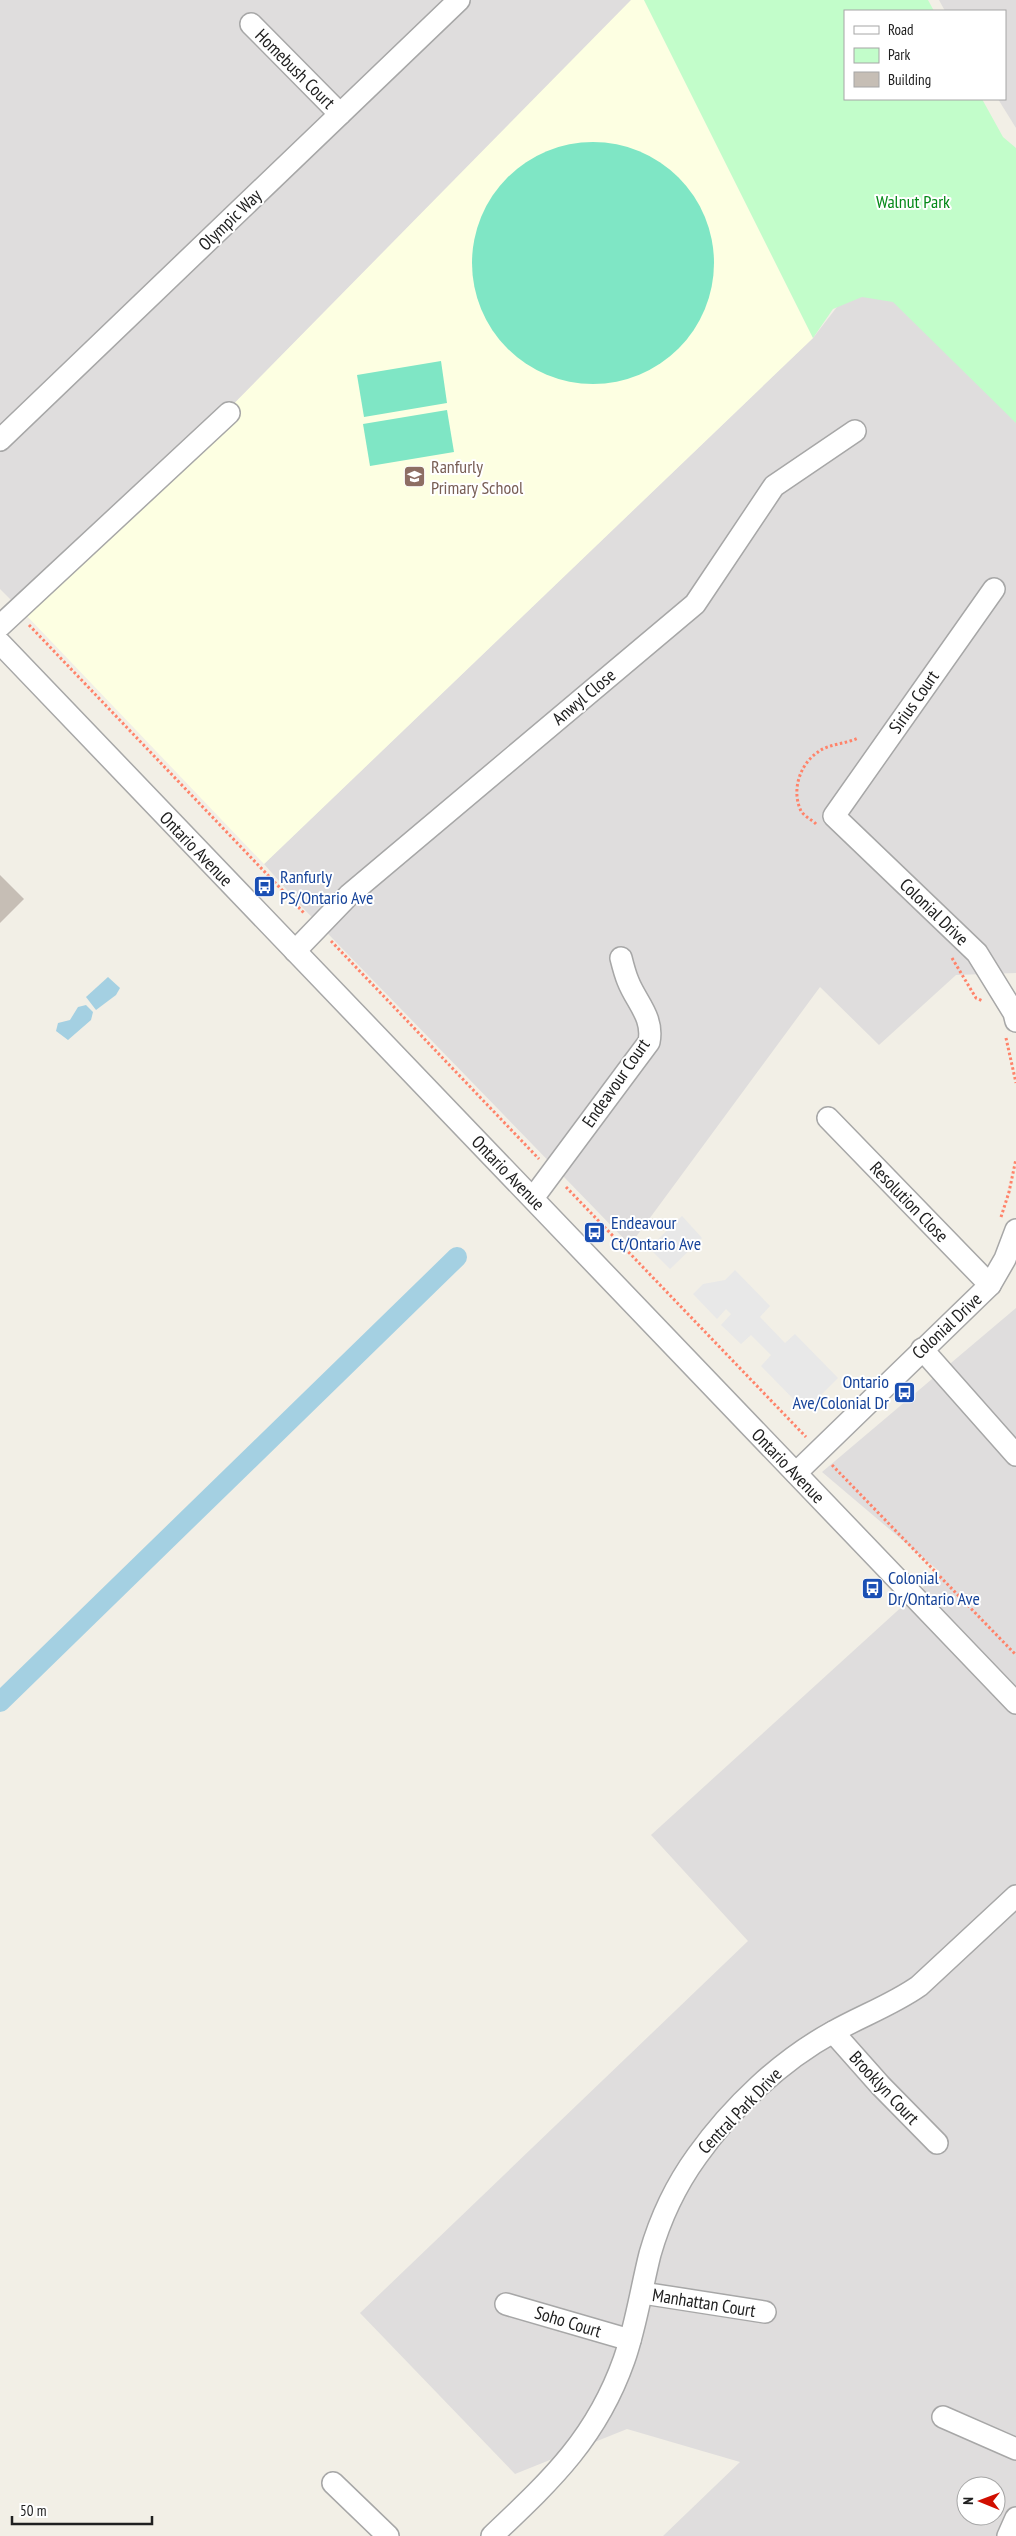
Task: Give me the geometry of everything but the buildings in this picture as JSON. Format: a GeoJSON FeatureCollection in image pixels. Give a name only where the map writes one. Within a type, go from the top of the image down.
{"type":"FeatureCollection","features":[{"type":"Feature","properties":{"kind":"street","name":"Olympic Way"},"geometry":{"type":"LineString","coordinates":[[0,440],[459,0]]}},
{"type":"Feature","properties":{"kind":"street","name":"Homebush Court"},"geometry":{"type":"LineString","coordinates":[[251,24],[340,114]]}},
{"type":"Feature","properties":{"kind":"street"},"geometry":{"type":"LineString","coordinates":[[0,626],[229,414]]}},
{"type":"Feature","properties":{"kind":"street","name":"Anwyl Close"},"geometry":{"type":"LineString","coordinates":[[295,951],[349,895],[695,604],[774,486],[855,431]]}},
{"type":"Feature","properties":{"kind":"street","name":"Sirius Court"},"geometry":{"type":"LineString","coordinates":[[834,816],[994,589]]}},
{"type":"Feature","properties":{"kind":"street","name":"Ontario Avenue"},"geometry":{"type":"LineString","coordinates":[[0,644],[1016,1703]]}},
{"type":"Feature","properties":{"kind":"street","name":"Colonial Drive"},"geometry":{"type":"LineString","coordinates":[[834,816],[977,953],[1015,1015]]}},
{"type":"Feature","properties":{"kind":"street","name":"Endeavour Court"},"geometry":{"type":"LineString","coordinates":[[533,1198],[649,1042],[650,1023],[645,1010],[628,981],[621,958]]}},
{"type":"Feature","properties":{"kind":"street","name":"Resolution Close"},"geometry":{"type":"LineString","coordinates":[[828,1118],[990,1285]]}},
{"type":"Feature","properties":{"kind":"street","name":"Colonial Drive"},"geometry":{"type":"LineString","coordinates":[[796,1473],[990,1285],[1010,1263],[1008,1226]]}},
{"type":"Feature","properties":{"kind":"street"},"geometry":{"type":"LineString","coordinates":[[922,1349],[1015,1451]]}},
{"type":"Feature","properties":{"kind":"street","name":"Central Park Drive"},"geometry":{"type":"LineString","coordinates":[[492,2536],[552,2479],[586,2436],[614,2387],[630,2340],[658,2230],[669,2204],[697,2156],[731,2115],[788,2061],[833,2032],[895,2001],[919,1986],[1016,1896]]}},
{"type":"Feature","properties":{"kind":"street","name":"Brooklyn Court"},"geometry":{"type":"LineString","coordinates":[[833,2032],[880,2085],[937,2143]]}},
{"type":"Feature","properties":{"kind":"street","name":"Manhattan Court"},"geometry":{"type":"LineString","coordinates":[[643,2293],[765,2312]]}},
{"type":"Feature","properties":{"kind":"street","name":"Soho Court"},"geometry":{"type":"LineString","coordinates":[[506,2304],[630,2340]]}},
{"type":"Feature","properties":{"kind":"street"},"geometry":{"type":"LineString","coordinates":[[943,2417],[1016,2449]]}},
{"type":"Feature","properties":{"kind":"street"},"geometry":{"type":"LineString","coordinates":[[334,2482],[388,2536]]}},
{"type":"Feature","properties":{"kind":"street"},"geometry":{"type":"LineString","coordinates":[[1008,2536],[1016,2518]]}},
{"type":"Feature","properties":{"kind":"path"},"geometry":{"type":"LineString","coordinates":[[17,612],[818,1451],[1016,1655]]}},
{"type":"Feature","properties":{"kind":"path"},"geometry":{"type":"LineString","coordinates":[[1008,1226],[1010,1192],[1016,1159]]}},
{"type":"Feature","properties":{"kind":"shaded area"},"geometry":{"type":"Polygon","coordinates":[[[0,0],[632,0],[26,615],[0,589],[0,0]]]}},
{"type":"Feature","properties":{"kind":"shaded area","name":"Ranfurly Primary School"},"geometry":{"type":"Polygon","coordinates":[[[631,0],[644,0],[813,338],[264,864],[26,615],[631,0]]]}},
{"type":"Feature","properties":{"kind":"shaded area"},"geometry":{"type":"Polygon","coordinates":[[[939,0],[1016,0],[1016,128],[999,100],[1006,100],[1006,10],[944,10],[939,0]]]}},
{"type":"Feature","properties":{"kind":"shaded area"},"geometry":{"type":"Polygon","coordinates":[[[1016,232],[1016,973],[956,975],[879,1045],[820,987],[630,1245],[302,907],[264,864],[813,338],[847,294],[1016,232]]]}},
{"type":"Feature","properties":{"kind":"shaded area"},"geometry":{"type":"Polygon","coordinates":[[[682,1216],[702,1238],[670,1269],[649,1248],[682,1216]]]}},
{"type":"Feature","properties":{"kind":"shaded area"},"geometry":{"type":"Polygon","coordinates":[[[735,1270],[770,1306],[760,1317],[785,1343],[795,1334],[838,1378],[805,1411],[761,1366],[771,1355],[751,1335],[741,1344],[721,1325],[731,1314],[726,1309],[717,1319],[693,1294],[703,1284],[725,1280],[735,1270]]]}},
{"type":"Feature","properties":{"kind":"shaded area"},"geometry":{"type":"Polygon","coordinates":[[[1016,1308],[1016,2536],[663,2536],[740,2462],[627,2429],[515,2474],[360,2313],[748,1941],[651,1835],[940,1572],[822,1472],[1016,1308]]]}},
{"type":"Feature","properties":{"kind":"green space","name":"Walnut Park"},"geometry":{"type":"Polygon","coordinates":[[[644,0],[928,0],[933,10],[844,10],[844,100],[983,100],[1003,137],[1016,148],[1016,423],[893,302],[862,297],[833,309],[813,338],[644,0]]]}},
{"type":"Feature","properties":{"kind":"green space"},"geometry":{"type":"Polygon","coordinates":[[[581,142],[605,142],[628,147],[650,156],[679,177],[694,196],[705,217],[712,239],[714,263],[712,287],[705,309],[694,330],[679,349],[650,370],[628,379],[605,384],[581,384],[558,379],[536,370],[516,357],[499,340],[486,320],[477,298],[472,275],[472,251],[477,228],[486,206],[499,186],[516,169],[536,156],[558,147],[581,142]]]}},
{"type":"Feature","properties":{"kind":"green space"},"geometry":{"type":"Polygon","coordinates":[[[441,361],[447,403],[364,417],[357,375],[441,361]]]}},
{"type":"Feature","properties":{"kind":"green space"},"geometry":{"type":"Polygon","coordinates":[[[447,410],[454,452],[370,466],[363,424],[447,410]]]}},
{"type":"Feature","properties":{"kind":"water"},"geometry":{"type":"Polygon","coordinates":[[[108,977],[120,988],[116,995],[96,1010],[86,997],[108,977]]]}},
{"type":"Feature","properties":{"kind":"water"},"geometry":{"type":"Polygon","coordinates":[[[86,1005],[93,1012],[91,1020],[68,1040],[56,1031],[58,1023],[70,1020],[78,1007],[86,1005]]]}},
{"type":"Feature","properties":{"kind":"waterway"},"geometry":{"type":"LineString","coordinates":[[0,1702],[457,1257]]}},
{"type":"Feature","properties":{"kind":"place","name":"Ranfurly Primary School"},"geometry":{"type":"Point","coordinates":[415,477]}},
{"type":"Feature","properties":{"kind":"place","name":"Ranfurly PS/Ontario Ave"},"geometry":{"type":"Point","coordinates":[264,887]}},
{"type":"Feature","properties":{"kind":"place","name":"Endeavour Ct/Ontario Ave"},"geometry":{"type":"Point","coordinates":[595,1233]}},
{"type":"Feature","properties":{"kind":"place","name":"Ontario Ave/Colonial Dr"},"geometry":{"type":"Point","coordinates":[905,1392]}},
{"type":"Feature","properties":{"kind":"place","name":"Colonial Dr/Ontario Ave"},"geometry":{"type":"Point","coordinates":[872,1588]}}]}
